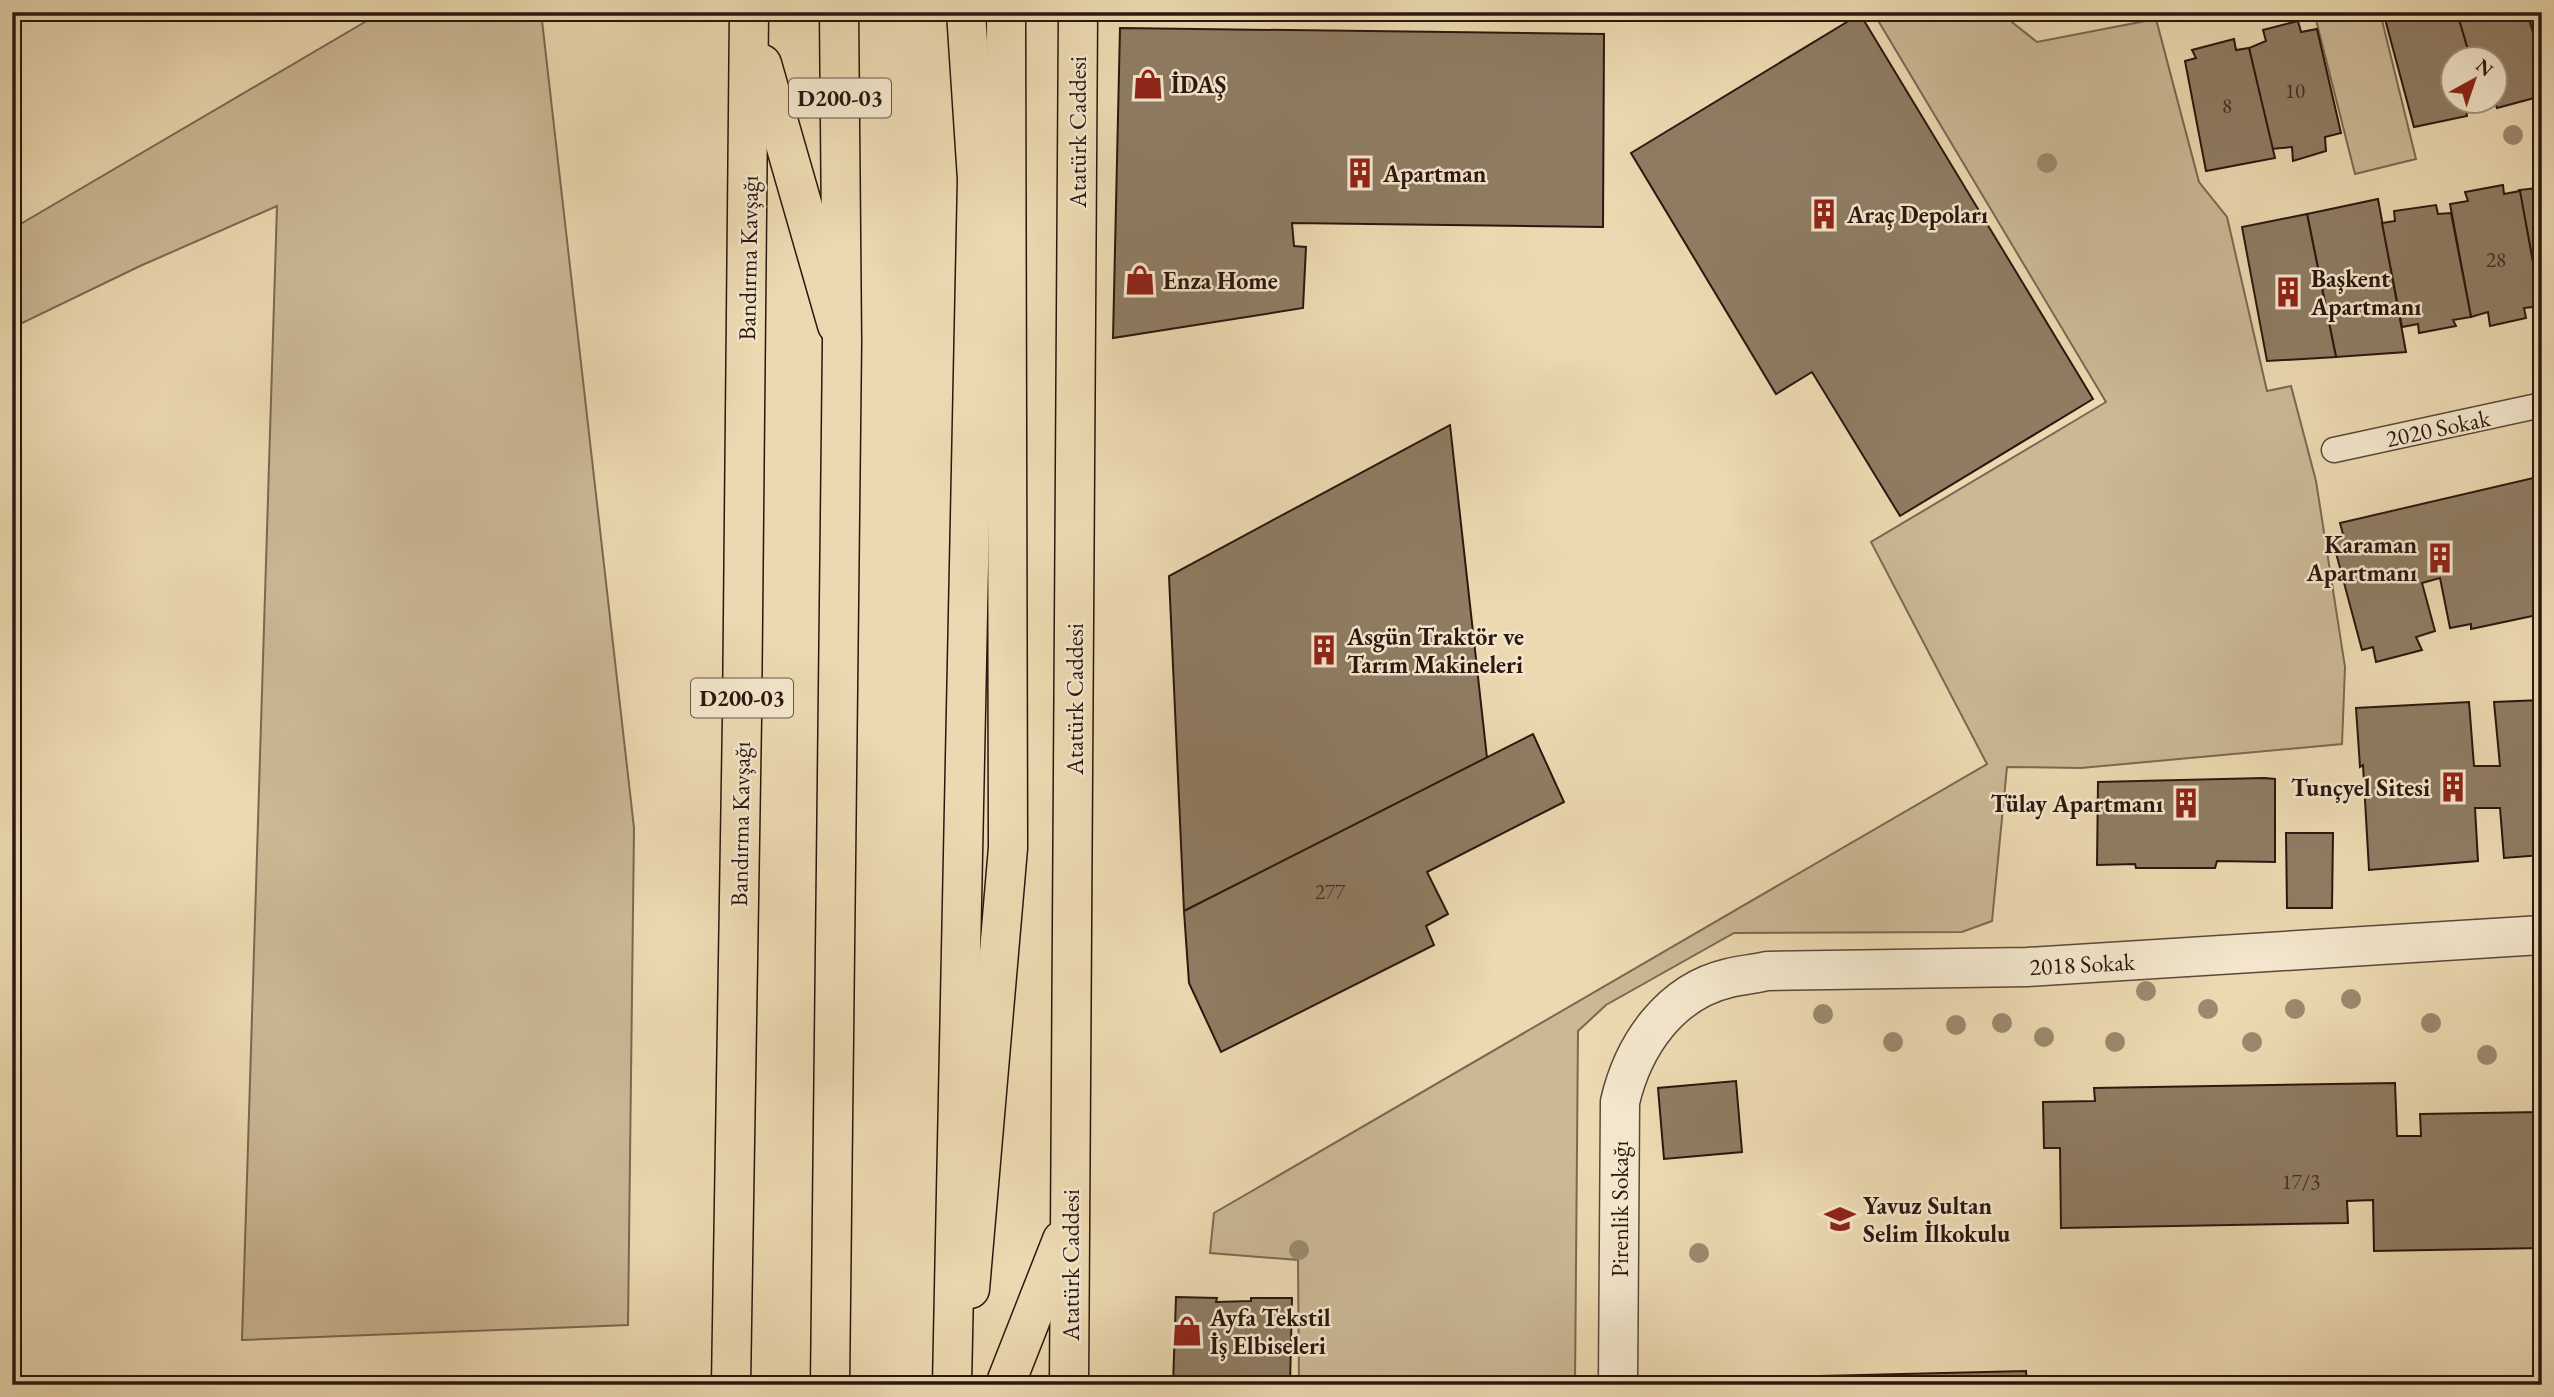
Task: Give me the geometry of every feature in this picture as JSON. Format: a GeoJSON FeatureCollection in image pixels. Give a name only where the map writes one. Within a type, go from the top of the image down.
{"type":"FeatureCollection","features":[{"type":"Feature","properties":{"kind":"main road","name":"D200-03"},"geometry":{"type":"LineString","coordinates":[[830,1385],[842,342],[839,12]]}},
{"type":"Feature","properties":{"kind":"main road"},"geometry":{"type":"LineString","coordinates":[[952,1385],[977,179],[966,12]]}},
{"type":"Feature","properties":{"kind":"main road"},"geometry":{"type":"LineString","coordinates":[[962,1385],[1008,848],[1006,12]]}},
{"type":"Feature","properties":{"kind":"main road","name":"Atatürk Caddesi"},"geometry":{"type":"LineString","coordinates":[[1069,1385],[1078,12]]}},
{"type":"Feature","properties":{"kind":"main road","name":"D200-03"},"geometry":{"type":"LineString","coordinates":[[750,18],[842,342]]}},
{"type":"Feature","properties":{"kind":"main road","name":"Bandırma Kavşağı"},"geometry":{"type":"LineString","coordinates":[[731,1385],[750,18]]}},
{"type":"Feature","properties":{"kind":"main road"},"geometry":{"type":"LineString","coordinates":[[1005,1385],[1070,1220]]}},
{"type":"Feature","properties":{"kind":"street","name":"2018 Sokak"},"geometry":{"type":"LineString","coordinates":[[1645,1039],[1665,1015],[1692,993],[1727,978],[1767,971],[2027,967],[2542,935]]}},
{"type":"Feature","properties":{"kind":"street","name":"Pirenlik Sokağı"},"geometry":{"type":"LineString","coordinates":[[1618,1385],[1620,1102],[1627,1073],[1645,1039]]}},
{"type":"Feature","properties":{"kind":"lane","name":"2020 Sokak"},"geometry":{"type":"LineString","coordinates":[[2334,450],[2542,405]]}},
{"type":"Feature","properties":{"kind":"shaded area"},"geometry":{"type":"Polygon","coordinates":[[[382,12],[541,12],[634,828],[628,1325],[242,1340],[277,206],[140,266],[12,328],[12,229],[382,12]]]}},
{"type":"Feature","properties":{"kind":"shaded area"},"geometry":{"type":"Polygon","coordinates":[[[1873,12],[2003,15],[2037,42],[2156,19],[2199,182],[2227,217],[2267,391],[2291,386],[2316,481],[2345,667],[2342,744],[2081,768],[2007,767],[1992,921],[1962,932],[1734,933],[1606,1005],[1578,1031],[1575,1385],[1299,1385],[1298,1260],[1210,1253],[1214,1213],[1987,764],[1871,542],[2106,402],[1873,12]]]}},
{"type":"Feature","properties":{"kind":"shaded area"},"geometry":{"type":"Polygon","coordinates":[[[2314,12],[2380,12],[2416,159],[2355,174],[2314,12]]]}},
{"type":"Feature","properties":{"kind":"building"},"geometry":{"type":"Polygon","coordinates":[[[2402,12],[2457,12],[2467,46],[2438,46],[2438,116],[2467,116],[2414,127],[2385,19],[2402,12]]]}},
{"type":"Feature","properties":{"kind":"building"},"geometry":{"type":"Polygon","coordinates":[[[2457,12],[2527,12],[2542,62],[2542,87],[2534,89],[2538,97],[2508,105],[2508,46],[2467,46],[2457,12]]]}},
{"type":"Feature","properties":{"kind":"building"},"geometry":{"type":"Polygon","coordinates":[[[2527,12],[2542,12],[2542,62],[2527,12]]]}},
{"type":"Feature","properties":{"kind":"building","name":"Araç Depoları"},"geometry":{"type":"Polygon","coordinates":[[[1860,14],[2093,399],[1900,516],[1812,372],[1776,394],[1631,153],[1860,14]]]}},
{"type":"Feature","properties":{"kind":"building"},"geometry":{"type":"Polygon","coordinates":[[[2298,21],[2301,32],[2317,29],[2341,133],[2325,137],[2326,151],[2293,161],[2292,147],[2271,149],[2249,48],[2266,41],[2263,30],[2298,21]]]}},
{"type":"Feature","properties":{"kind":"building","name":"Apartman"},"geometry":{"type":"Polygon","coordinates":[[[1120,28],[1604,34],[1603,227],[1292,223],[1294,246],[1306,247],[1303,308],[1113,338],[1120,28]]]}},
{"type":"Feature","properties":{"kind":"building"},"geometry":{"type":"Polygon","coordinates":[[[2234,39],[2236,50],[2249,48],[2275,158],[2206,171],[2185,61],[2196,58],[2192,50],[2234,39]]]}},
{"type":"Feature","properties":{"kind":"building"},"geometry":{"type":"Polygon","coordinates":[[[2542,171],[2541,306],[2519,190],[2537,188],[2537,172],[2542,171]]]}},
{"type":"Feature","properties":{"kind":"building"},"geometry":{"type":"Polygon","coordinates":[[[2503,185],[2504,194],[2520,191],[2541,306],[2524,308],[2526,318],[2490,326],[2488,312],[2471,317],[2450,204],[2468,201],[2465,192],[2503,185]]]}},
{"type":"Feature","properties":{"kind":"building"},"geometry":{"type":"Polygon","coordinates":[[[2378,199],[2406,352],[2336,357],[2307,214],[2378,199]]]}},
{"type":"Feature","properties":{"kind":"building"},"geometry":{"type":"Polygon","coordinates":[[[2436,205],[2438,214],[2451,213],[2471,317],[2453,320],[2456,326],[2419,333],[2418,324],[2402,327],[2382,223],[2395,221],[2394,211],[2436,205]]]}},
{"type":"Feature","properties":{"kind":"building","name":"Başkent Apartmanı"},"geometry":{"type":"Polygon","coordinates":[[[2307,214],[2336,357],[2267,361],[2242,227],[2307,214]]]}},
{"type":"Feature","properties":{"kind":"building","name":"Asgün Traktör ve Tarım Makineleri"},"geometry":{"type":"Polygon","coordinates":[[[1450,425],[1487,758],[1184,911],[1169,576],[1450,425]]]}},
{"type":"Feature","properties":{"kind":"building","name":"Karaman Apartmanı"},"geometry":{"type":"Polygon","coordinates":[[[2542,476],[2542,614],[2471,629],[2471,624],[2450,628],[2440,578],[2422,583],[2435,631],[2416,637],[2422,650],[2376,662],[2373,647],[2362,650],[2332,538],[2343,534],[2340,523],[2542,476]]]}},
{"type":"Feature","properties":{"kind":"building","name":"Tunçyel Sitesi"},"geometry":{"type":"Polygon","coordinates":[[[2542,700],[2542,855],[2504,858],[2500,808],[2475,808],[2478,861],[2369,870],[2363,765],[2360,767],[2356,708],[2469,702],[2474,766],[2500,766],[2494,702],[2542,700]]]}},
{"type":"Feature","properties":{"kind":"building","name":"Asgün Traktör ve Tarım Makineleri"},"geometry":{"type":"Polygon","coordinates":[[[1533,734],[1564,802],[1427,872],[1448,914],[1426,926],[1434,945],[1221,1052],[1189,983],[1184,911],[1533,734]]]}},
{"type":"Feature","properties":{"kind":"building","name":"Tülay Apartmanı"},"geometry":{"type":"Polygon","coordinates":[[[2275,779],[2275,862],[2217,861],[2215,868],[2097,865],[2098,782],[2275,779]]]}},
{"type":"Feature","properties":{"kind":"building"},"geometry":{"type":"Polygon","coordinates":[[[2286,833],[2333,833],[2332,908],[2287,908],[2286,833]]]}},
{"type":"Feature","properties":{"kind":"building"},"geometry":{"type":"Polygon","coordinates":[[[1736,1081],[1742,1152],[1664,1159],[1658,1088],[1736,1081]]]}},
{"type":"Feature","properties":{"kind":"building"},"geometry":{"type":"Polygon","coordinates":[[[2395,1083],[2397,1136],[2421,1136],[2420,1114],[2542,1112],[2542,1248],[2374,1251],[2373,1200],[2347,1201],[2348,1223],[2061,1228],[2060,1148],[2044,1148],[2043,1102],[2095,1101],[2094,1088],[2395,1083]]]}},
{"type":"Feature","properties":{"kind":"building"},"geometry":{"type":"Polygon","coordinates":[[[1176,1297],[1217,1298],[1216,1302],[1251,1301],[1251,1298],[1292,1298],[1290,1385],[1173,1385],[1176,1297]]]}},
{"type":"Feature","properties":{"kind":"building"},"geometry":{"type":"Polygon","coordinates":[[[2026,1371],[2027,1385],[1740,1385],[1740,1378],[2026,1371]]]}},
{"type":"Feature","properties":{"kind":"place","name":"İDAŞ"},"geometry":{"type":"Point","coordinates":[1148,84]}},
{"type":"Feature","properties":{"kind":"place","name":"Apartman"},"geometry":{"type":"Point","coordinates":[1360,173]}},
{"type":"Feature","properties":{"kind":"place","name":"Araç Depoları"},"geometry":{"type":"Point","coordinates":[1824,214]}},
{"type":"Feature","properties":{"kind":"place","name":"Enza Home"},"geometry":{"type":"Point","coordinates":[1140,280]}},
{"type":"Feature","properties":{"kind":"place","name":"Başkent Apartmanı"},"geometry":{"type":"Point","coordinates":[2288,292]}},
{"type":"Feature","properties":{"kind":"place","name":"Karaman Apartmanı"},"geometry":{"type":"Point","coordinates":[2440,558]}},
{"type":"Feature","properties":{"kind":"place","name":"Asgün Traktör ve Tarım Makineleri"},"geometry":{"type":"Point","coordinates":[1324,650]}},
{"type":"Feature","properties":{"kind":"place","name":"Tunçyel Sitesi"},"geometry":{"type":"Point","coordinates":[2453,787]}},
{"type":"Feature","properties":{"kind":"place","name":"Tülay Apartmanı"},"geometry":{"type":"Point","coordinates":[2186,803]}},
{"type":"Feature","properties":{"kind":"place","name":"Yavuz Sultan Selim İlkokulu"},"geometry":{"type":"Point","coordinates":[1840,1219]}},
{"type":"Feature","properties":{"kind":"place","name":"Ayfa Tekstil İş Elbiseleri"},"geometry":{"type":"Point","coordinates":[1187,1331]}}]}
